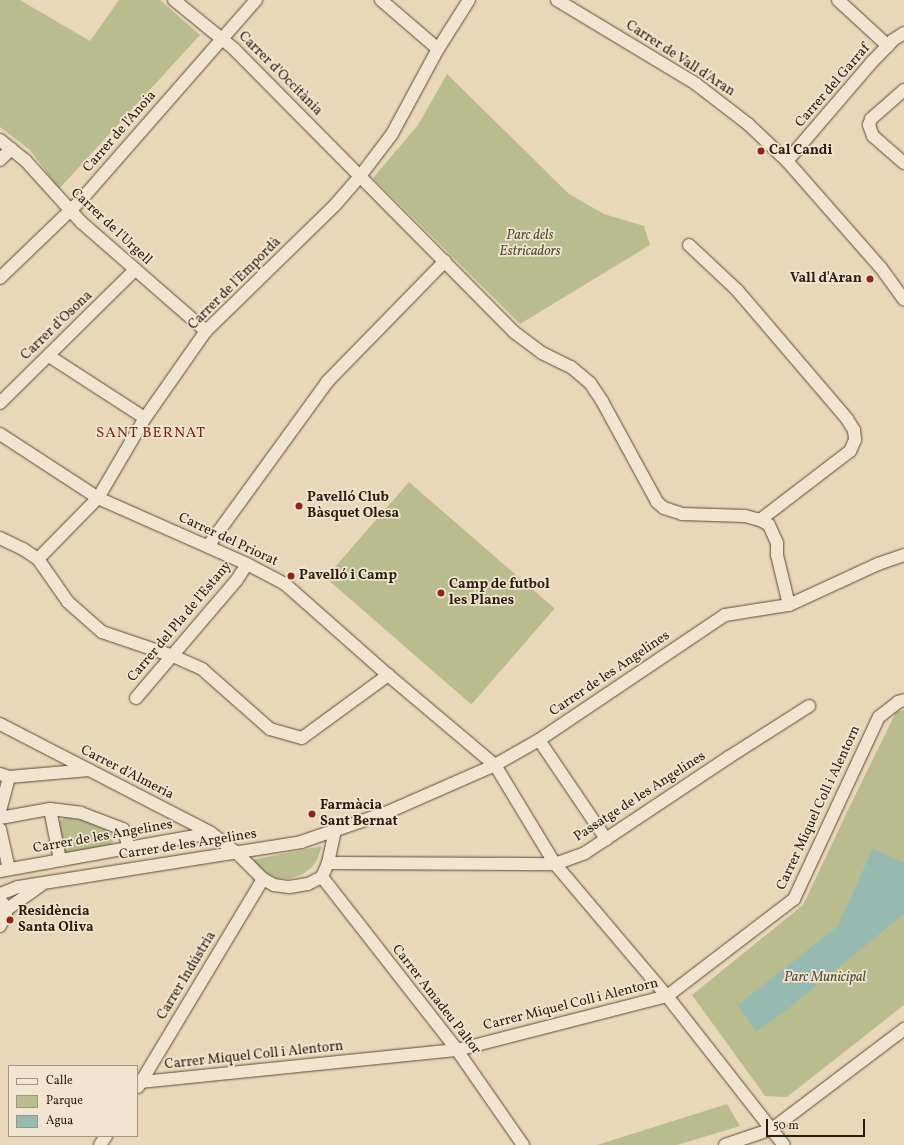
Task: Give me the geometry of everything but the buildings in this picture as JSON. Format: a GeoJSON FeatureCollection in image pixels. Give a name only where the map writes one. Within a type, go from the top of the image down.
{"type":"FeatureCollection","features":[{"type":"Feature","properties":{"kind":"street","name":"Carrer d'Occitània"},"geometry":{"type":"LineString","coordinates":[[174,0],[222,38],[361,175],[524,340],[542,353],[571,367],[584,377],[602,401],[651,494],[664,508],[682,514],[728,515],[760,520]]}},
{"type":"Feature","properties":{"kind":"street","name":"Carrer de l'Anoia"},"geometry":{"type":"LineString","coordinates":[[0,278],[71,211],[256,0]]}},
{"type":"Feature","properties":{"kind":"street"},"geometry":{"type":"LineString","coordinates":[[381,0],[438,49]]}},
{"type":"Feature","properties":{"kind":"street","name":"Carrer de l'Empordà"},"geometry":{"type":"LineString","coordinates":[[38,559],[98,498],[145,418],[206,331],[335,205],[361,175],[392,134],[438,49],[469,0]]}},
{"type":"Feature","properties":{"kind":"street","name":"Carrer de Vall d'Aran"},"geometry":{"type":"LineString","coordinates":[[557,0],[696,84],[748,124],[787,161],[881,268],[904,300]]}},
{"type":"Feature","properties":{"kind":"street"},"geometry":{"type":"LineString","coordinates":[[838,0],[888,46]]}},
{"type":"Feature","properties":{"kind":"street","name":"Carrer del Garraf"},"geometry":{"type":"LineString","coordinates":[[787,161],[888,46],[904,33]]}},
{"type":"Feature","properties":{"kind":"street"},"geometry":{"type":"LineString","coordinates":[[904,90],[871,119],[869,125],[873,136],[904,163]]}},
{"type":"Feature","properties":{"kind":"street","name":"Carrer de l'Urgell"},"geometry":{"type":"LineString","coordinates":[[0,140],[25,160],[71,211],[135,270],[206,331]]}},
{"type":"Feature","properties":{"kind":"street"},"geometry":{"type":"LineString","coordinates":[[0,160],[11,149]]}},
{"type":"Feature","properties":{"kind":"street"},"geometry":{"type":"LineString","coordinates":[[689,245],[737,290],[847,419],[854,430],[855,440],[850,451],[760,520],[769,525],[774,534],[789,605]]}},
{"type":"Feature","properties":{"kind":"street"},"geometry":{"type":"LineString","coordinates":[[208,546],[327,382],[445,261]]}},
{"type":"Feature","properties":{"kind":"street","name":"Carrer d'Osona"},"geometry":{"type":"LineString","coordinates":[[0,403],[135,270]]}},
{"type":"Feature","properties":{"kind":"street"},"geometry":{"type":"LineString","coordinates":[[49,356],[145,418]]}},
{"type":"Feature","properties":{"kind":"street","name":"Carrer del Priorat"},"geometry":{"type":"LineString","coordinates":[[0,434],[98,498],[208,546],[285,584],[495,765],[555,864],[667,996],[784,1145]]}},
{"type":"Feature","properties":{"kind":"street"},"geometry":{"type":"LineString","coordinates":[[0,538],[23,549],[38,559],[68,602],[102,632],[173,656],[202,669],[270,729],[302,738],[388,674]]}},
{"type":"Feature","properties":{"kind":"street","name":"Carrer de les Angelines"},"geometry":{"type":"LineString","coordinates":[[335,830],[388,812],[495,765],[539,740],[724,615],[789,605],[878,564],[904,555]]}},
{"type":"Feature","properties":{"kind":"street","name":"Carrer del Pla de l'Estany"},"geometry":{"type":"LineString","coordinates":[[136,698],[236,581],[247,564]]}},
{"type":"Feature","properties":{"kind":"street","name":"Carrer Miquel Coll i Alentorn"},"geometry":{"type":"LineString","coordinates":[[139,1086],[457,1050],[667,996],[794,899],[879,717],[898,702],[904,700]]}},
{"type":"Feature","properties":{"kind":"street","name":"Passatge de les Angelines"},"geometry":{"type":"LineString","coordinates":[[328,862],[555,864],[586,853],[729,757],[809,706]]}},
{"type":"Feature","properties":{"kind":"street","name":"Carrer d'Almeria"},"geometry":{"type":"LineString","coordinates":[[0,724],[211,833],[237,853],[263,879]]}},
{"type":"Feature","properties":{"kind":"street"},"geometry":{"type":"LineString","coordinates":[[539,740],[606,839]]}},
{"type":"Feature","properties":{"kind":"street"},"geometry":{"type":"LineString","coordinates":[[0,811],[4,776],[89,770]]}},
{"type":"Feature","properties":{"kind":"street"},"geometry":{"type":"LineString","coordinates":[[50,809],[60,860]]}},
{"type":"Feature","properties":{"kind":"street"},"geometry":{"type":"LineString","coordinates":[[0,818],[50,809],[81,813],[123,828],[129,848]]}},
{"type":"Feature","properties":{"kind":"street"},"geometry":{"type":"LineString","coordinates":[[0,829],[4,870]]}},
{"type":"Feature","properties":{"kind":"street"},"geometry":{"type":"LineString","coordinates":[[263,879],[274,885],[288,887],[308,884],[322,877],[328,862],[335,830]]}},
{"type":"Feature","properties":{"kind":"street","name":"Carrer de les Argelines"},"geometry":{"type":"LineString","coordinates":[[0,894],[18,887],[301,842],[335,830]]}},
{"type":"Feature","properties":{"kind":"street","name":"Carrer de les Angelines"},"geometry":{"type":"LineString","coordinates":[[4,870],[211,833]]}},
{"type":"Feature","properties":{"kind":"street","name":"Carrer Amadeu Paltor"},"geometry":{"type":"LineString","coordinates":[[322,877],[457,1050],[524,1145]]}},
{"type":"Feature","properties":{"kind":"street","name":"Carrer Indústria"},"geometry":{"type":"LineString","coordinates":[[139,1086],[263,879]]}},
{"type":"Feature","properties":{"kind":"street","name":"Carrer de les Argelines"},"geometry":{"type":"LineString","coordinates":[[6,910],[45,883]]}},
{"type":"Feature","properties":{"kind":"street"},"geometry":{"type":"LineString","coordinates":[[0,898],[6,910],[5,919],[0,926]]}},
{"type":"Feature","properties":{"kind":"street"},"geometry":{"type":"LineString","coordinates":[[725,1145],[772,1129],[904,1029]]}},
{"type":"Feature","properties":{"kind":"green space"},"geometry":{"type":"Polygon","coordinates":[[[0,0],[20,0],[90,41],[119,0],[160,0],[200,35],[59,189],[30,150],[0,127],[0,0]]]}},
{"type":"Feature","properties":{"kind":"green space","name":"Parc dels Estricadors"},"geometry":{"type":"Polygon","coordinates":[[[447,74],[569,194],[604,214],[644,226],[650,245],[520,324],[373,178],[418,125],[447,74]]]}},
{"type":"Feature","properties":{"kind":"green space","name":"Camp de futbol les Planes"},"geometry":{"type":"Polygon","coordinates":[[[409,482],[555,609],[471,704],[326,578],[409,482]]]}},
{"type":"Feature","properties":{"kind":"green space","name":"Parc Municipal"},"geometry":{"type":"Polygon","coordinates":[[[904,710],[904,1005],[787,1097],[765,1096],[692,995],[803,905],[896,712],[904,710]]]}},
{"type":"Feature","properties":{"kind":"green space"},"geometry":{"type":"Polygon","coordinates":[[[66,817],[107,826],[113,832],[114,837],[112,843],[110,845],[63,854],[58,827],[60,821],[66,817]]]}},
{"type":"Feature","properties":{"kind":"green space"},"geometry":{"type":"Polygon","coordinates":[[[322,846],[317,860],[312,867],[303,874],[289,879],[277,878],[268,875],[252,860],[322,846]]]}},
{"type":"Feature","properties":{"kind":"green space"},"geometry":{"type":"Polygon","coordinates":[[[727,1104],[740,1126],[677,1145],[597,1145],[727,1104]]]}},
{"type":"Feature","properties":{"kind":"water"},"geometry":{"type":"Polygon","coordinates":[[[873,848],[904,863],[904,914],[788,1009],[756,1032],[738,1005],[838,926],[873,848]]]}},
{"type":"Feature","properties":{"kind":"place","name":"Cal Candi"},"geometry":{"type":"Point","coordinates":[761,151]}},
{"type":"Feature","properties":{"kind":"place","name":"Vall d'Aran"},"geometry":{"type":"Point","coordinates":[870,279]}},
{"type":"Feature","properties":{"kind":"place","name":"Pavelló Club Bàsquet Olesa"},"geometry":{"type":"Point","coordinates":[299,506]}},
{"type":"Feature","properties":{"kind":"place","name":"Pavelló i Camp"},"geometry":{"type":"Point","coordinates":[291,576]}},
{"type":"Feature","properties":{"kind":"place","name":"Camp de futbol les Planes"},"geometry":{"type":"Point","coordinates":[441,593]}},
{"type":"Feature","properties":{"kind":"place","name":"Farmàcia Sant Bernat"},"geometry":{"type":"Point","coordinates":[312,814]}},
{"type":"Feature","properties":{"kind":"place","name":"Residència Santa Oliva"},"geometry":{"type":"Point","coordinates":[10,920]}},
{"type":"Feature","properties":{"kind":"district","name":"SANT BERNAT"},"geometry":{"type":"Point","coordinates":[151,434]}}]}
